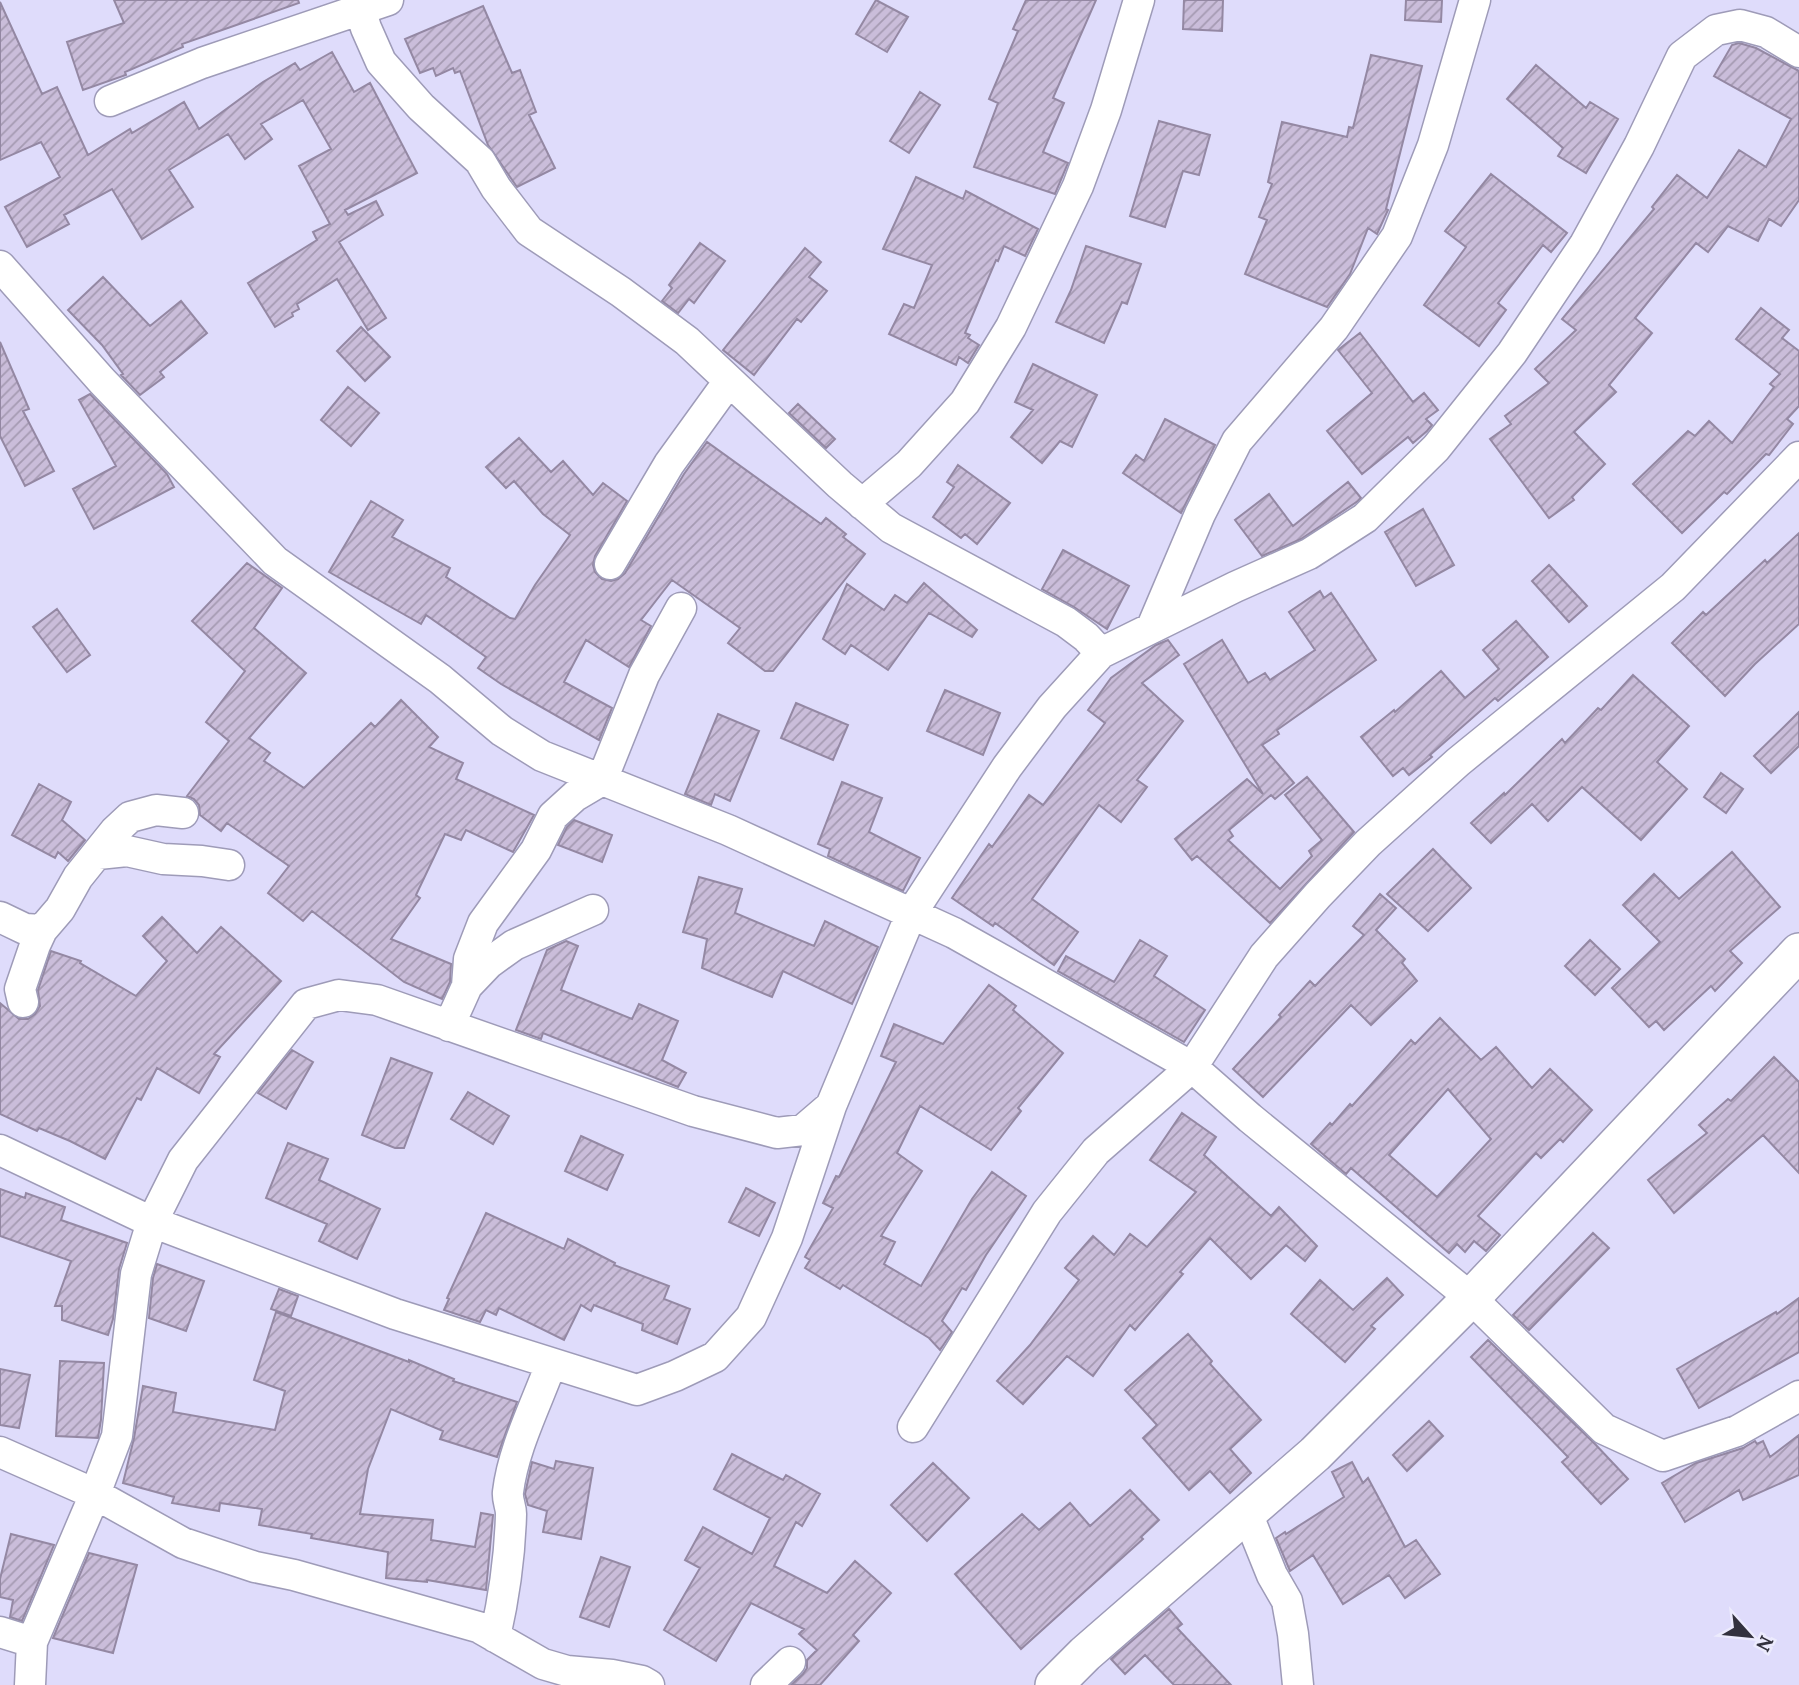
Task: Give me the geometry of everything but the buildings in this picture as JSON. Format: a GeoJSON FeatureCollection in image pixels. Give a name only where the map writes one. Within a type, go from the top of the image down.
{"type":"FeatureCollection","features":[{"type":"Feature","properties":{"kind":"street"},"geometry":{"type":"LineString","coordinates":[[862,503],[909,464],[965,402],[1011,327],[1078,186],[1106,110],[1139,0]]}},
{"type":"Feature","properties":{"kind":"street"},"geometry":{"type":"LineString","coordinates":[[1152,627],[1200,514],[1237,441],[1334,328],[1396,236],[1433,145],[1475,0]]}},
{"type":"Feature","properties":{"kind":"street"},"geometry":{"type":"LineString","coordinates":[[374,5],[366,28],[381,62],[421,107],[480,161],[496,188],[529,232],[687,341],[891,528],[1066,622],[1101,653]]}},
{"type":"Feature","properties":{"kind":"street"},"geometry":{"type":"LineString","coordinates":[[110,101],[202,63],[374,5]]}},
{"type":"Feature","properties":{"kind":"street"},"geometry":{"type":"LineString","coordinates":[[0,1150],[152,1222],[395,1314],[637,1390],[715,1357],[751,1317],[787,1238],[831,1106],[911,914],[1015,757],[1052,707],[1101,653],[1309,554],[1365,517],[1436,448],[1512,352],[1585,244],[1639,146],[1682,57],[1716,30],[1740,25],[1766,32],[1799,52]]}},
{"type":"Feature","properties":{"kind":"street"},"geometry":{"type":"LineString","coordinates":[[0,266],[102,381],[275,561],[440,679],[502,732],[542,756],[728,830],[954,933],[1192,1067],[1250,1118],[1471,1297],[1604,1429],[1663,1456],[1737,1431],[1799,1396]]}},
{"type":"Feature","properties":{"kind":"street"},"geometry":{"type":"LineString","coordinates":[[610,564],[669,464],[729,381]]}},
{"type":"Feature","properties":{"kind":"street"},"geometry":{"type":"LineString","coordinates":[[913,1427],[1046,1212],[1096,1151],[1192,1067],[1264,956],[1318,895],[1368,844],[1458,762],[1673,587],[1799,457]]}},
{"type":"Feature","properties":{"kind":"street"},"geometry":{"type":"LineString","coordinates":[[467,986],[469,958],[483,923],[536,850],[552,816],[575,796],[603,780],[644,675],[681,608]]}},
{"type":"Feature","properties":{"kind":"street"},"geometry":{"type":"LineString","coordinates":[[23,1002],[20,989],[34,945],[42,930],[60,909],[78,877],[98,853],[130,817],[156,810],[183,813]]}},
{"type":"Feature","properties":{"kind":"street"},"geometry":{"type":"LineString","coordinates":[[98,853],[127,851],[163,859],[229,865]]}},
{"type":"Feature","properties":{"kind":"street"},"geometry":{"type":"LineString","coordinates":[[449,1026],[467,986],[489,963],[514,945],[593,910]]}},
{"type":"Feature","properties":{"kind":"street"},"geometry":{"type":"LineString","coordinates":[[0,917],[25,929],[42,930]]}},
{"type":"Feature","properties":{"kind":"street"},"geometry":{"type":"LineString","coordinates":[[1054,1685],[1085,1654],[1315,1454],[1471,1297],[1799,952]]}},
{"type":"Feature","properties":{"kind":"street"},"geometry":{"type":"LineString","coordinates":[[30,1685],[32,1642],[96,1494],[117,1436],[136,1274],[152,1222],[183,1160],[306,1004],[339,995],[377,1000],[693,1111],[777,1133],[803,1130],[831,1106]]}},
{"type":"Feature","properties":{"kind":"street"},"geometry":{"type":"LineString","coordinates":[[495,1637],[501,1610],[508,1546],[511,1511],[508,1496],[513,1468],[549,1369]]}},
{"type":"Feature","properties":{"kind":"street"},"geometry":{"type":"LineString","coordinates":[[0,1452],[96,1494],[183,1543],[255,1567],[295,1575],[478,1627],[543,1664],[567,1671],[622,1677],[649,1685]]}},
{"type":"Feature","properties":{"kind":"street"},"geometry":{"type":"LineString","coordinates":[[1247,1513],[1272,1575],[1287,1601],[1298,1685]]}},
{"type":"Feature","properties":{"kind":"street"},"geometry":{"type":"LineString","coordinates":[[0,1632],[32,1642]]}},
{"type":"Feature","properties":{"kind":"street"},"geometry":{"type":"LineString","coordinates":[[766,1685],[790,1662]]}}]}
